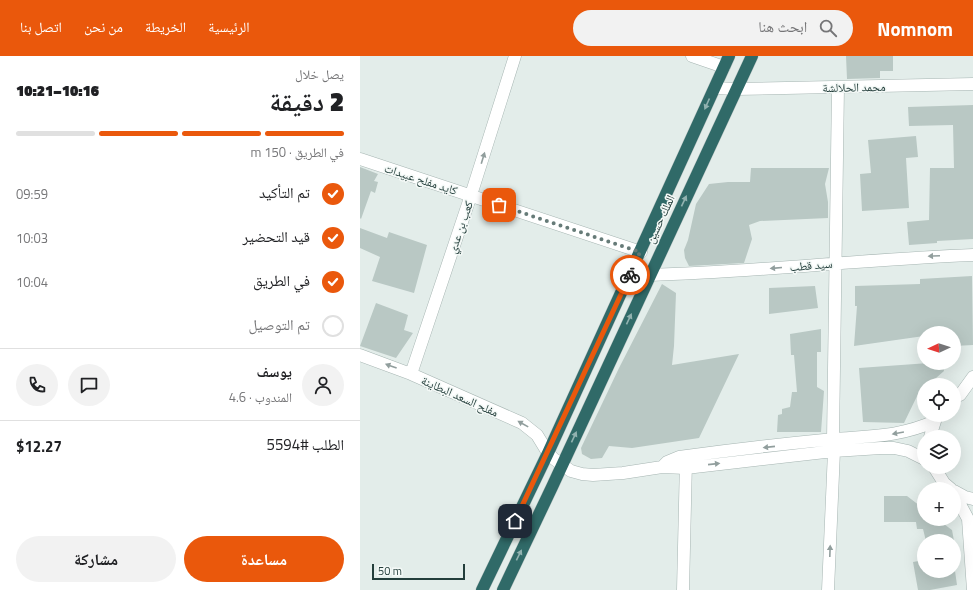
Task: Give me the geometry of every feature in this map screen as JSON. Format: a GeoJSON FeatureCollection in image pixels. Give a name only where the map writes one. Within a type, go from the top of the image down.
{"type":"FeatureCollection","features":[{"type":"Feature","properties":{"kind":"highway","name":"الملك حسين"},"geometry":{"type":"LineString","coordinates":[[503,590],[752,56]]}},
{"type":"Feature","properties":{"kind":"highway","name":"الملك حسين"},"geometry":{"type":"LineString","coordinates":[[482,590],[548,453],[727,62]]}},
{"type":"Feature","properties":{"kind":"street","name":"كعب بن عدي"},"geometry":{"type":"LineString","coordinates":[[411,374],[471,195],[515,56]]}},
{"type":"Feature","properties":{"kind":"street"},"geometry":{"type":"LineString","coordinates":[[692,56],[727,62]]}},
{"type":"Feature","properties":{"kind":"street","name":"محمد الحلالشة"},"geometry":{"type":"LineString","coordinates":[[715,88],[736,89],[973,84]]}},
{"type":"Feature","properties":{"kind":"street"},"geometry":{"type":"LineString","coordinates":[[828,590],[834,445],[838,87]]}},
{"type":"Feature","properties":{"kind":"street","name":"كايد مفلح عبيدات"},"geometry":{"type":"LineString","coordinates":[[360,159],[640,252]]}},
{"type":"Feature","properties":{"kind":"street","name":"سيد قطب"},"geometry":{"type":"LineString","coordinates":[[650,275],[720,272],[910,257],[973,255]]}},
{"type":"Feature","properties":{"kind":"street","name":"مفلح السعد البطاينة"},"geometry":{"type":"LineString","coordinates":[[361,358],[411,374],[522,423],[538,435],[548,453]]}},
{"type":"Feature","properties":{"kind":"street"},"geometry":{"type":"LineString","coordinates":[[961,392],[973,377]]}},
{"type":"Feature","properties":{"kind":"street"},"geometry":{"type":"LineString","coordinates":[[961,396],[973,391]]}},
{"type":"Feature","properties":{"kind":"street"},"geometry":{"type":"LineString","coordinates":[[548,453],[571,471],[582,474],[593,475],[623,473],[686,462],[834,445],[909,431],[928,422]]}},
{"type":"Feature","properties":{"kind":"street"},"geometry":{"type":"LineString","coordinates":[[834,445],[894,448],[917,455]]}},
{"type":"Feature","properties":{"kind":"street"},"geometry":{"type":"LineString","coordinates":[[683,590],[686,462]]}},
{"type":"Feature","properties":{"kind":"street"},"geometry":{"type":"LineString","coordinates":[[552,487],[566,478],[582,474]]}},
{"type":"Feature","properties":{"kind":"street"},"geometry":{"type":"LineString","coordinates":[[961,495],[973,499]]}},
{"type":"Feature","properties":{"kind":"street"},"geometry":{"type":"LineString","coordinates":[[961,505],[968,518],[973,590]]}},
{"type":"Feature","properties":{"kind":"building"},"geometry":{"type":"Polygon","coordinates":[[[846,56],[893,56],[893,71],[880,71],[880,78],[847,79],[846,56]]]}},
{"type":"Feature","properties":{"kind":"building"},"geometry":{"type":"Polygon","coordinates":[[[973,105],[973,239],[937,241],[937,243],[909,245],[907,222],[929,220],[930,168],[954,168],[953,125],[909,126],[908,107],[973,105]]]}},
{"type":"Feature","properties":{"kind":"building"},"geometry":{"type":"Polygon","coordinates":[[[916,136],[918,157],[906,158],[909,208],[862,211],[860,174],[871,173],[868,140],[916,136]]]}},
{"type":"Feature","properties":{"kind":"building"},"geometry":{"type":"Polygon","coordinates":[[[360,167],[378,174],[374,181],[378,182],[375,193],[371,191],[361,219],[360,218],[360,167]]]}},
{"type":"Feature","properties":{"kind":"building"},"geometry":{"type":"Polygon","coordinates":[[[751,168],[829,168],[825,184],[828,202],[828,218],[760,221],[749,225],[752,239],[744,263],[689,266],[685,258],[684,250],[688,240],[696,204],[709,184],[750,182],[751,168]]]}},
{"type":"Feature","properties":{"kind":"building"},"geometry":{"type":"Polygon","coordinates":[[[360,228],[387,238],[389,232],[427,245],[414,293],[372,281],[380,257],[360,248],[360,228]]]}},
{"type":"Feature","properties":{"kind":"building"},"geometry":{"type":"Polygon","coordinates":[[[972,276],[973,345],[961,346],[961,326],[917,326],[917,337],[854,346],[857,306],[855,306],[855,286],[920,284],[920,279],[972,276]]]}},
{"type":"Feature","properties":{"kind":"building"},"geometry":{"type":"Polygon","coordinates":[[[662,284],[676,293],[672,365],[739,354],[699,438],[632,448],[609,446],[602,458],[591,459],[582,454],[581,448],[619,368],[662,284]]]}},
{"type":"Feature","properties":{"kind":"building"},"geometry":{"type":"Polygon","coordinates":[[[815,286],[818,308],[769,314],[769,288],[815,286]]]}},
{"type":"Feature","properties":{"kind":"building"},"geometry":{"type":"Polygon","coordinates":[[[376,303],[408,315],[404,330],[413,333],[396,358],[360,346],[376,303]]]}},
{"type":"Feature","properties":{"kind":"building"},"geometry":{"type":"Polygon","coordinates":[[[821,329],[821,352],[817,352],[817,387],[824,391],[821,432],[777,432],[778,415],[782,414],[782,409],[790,407],[792,392],[797,392],[794,355],[791,355],[790,334],[821,329]]]}},
{"type":"Feature","properties":{"kind":"building"},"geometry":{"type":"Polygon","coordinates":[[[917,364],[917,370],[944,371],[936,378],[917,378],[917,396],[904,423],[863,422],[859,368],[917,364]]]}},
{"type":"Feature","properties":{"kind":"building"},"geometry":{"type":"Polygon","coordinates":[[[884,496],[907,496],[917,504],[917,526],[947,526],[952,530],[953,534],[924,534],[923,529],[917,529],[916,522],[884,522],[884,496]]]}},
{"type":"Feature","properties":{"kind":"building"},"geometry":{"type":"Polygon","coordinates":[[[917,561],[917,578],[956,578],[957,585],[930,590],[918,590],[913,562],[917,561]]]}},
{"type":"Feature","properties":{"kind":"way so far"},"geometry":{"type":"LineString","coordinates":[[499,205],[640,252],[630,275]]}},
{"type":"Feature","properties":{"kind":"route"},"geometry":{"type":"LineString","coordinates":[[515,521],[630,275]]}}]}
